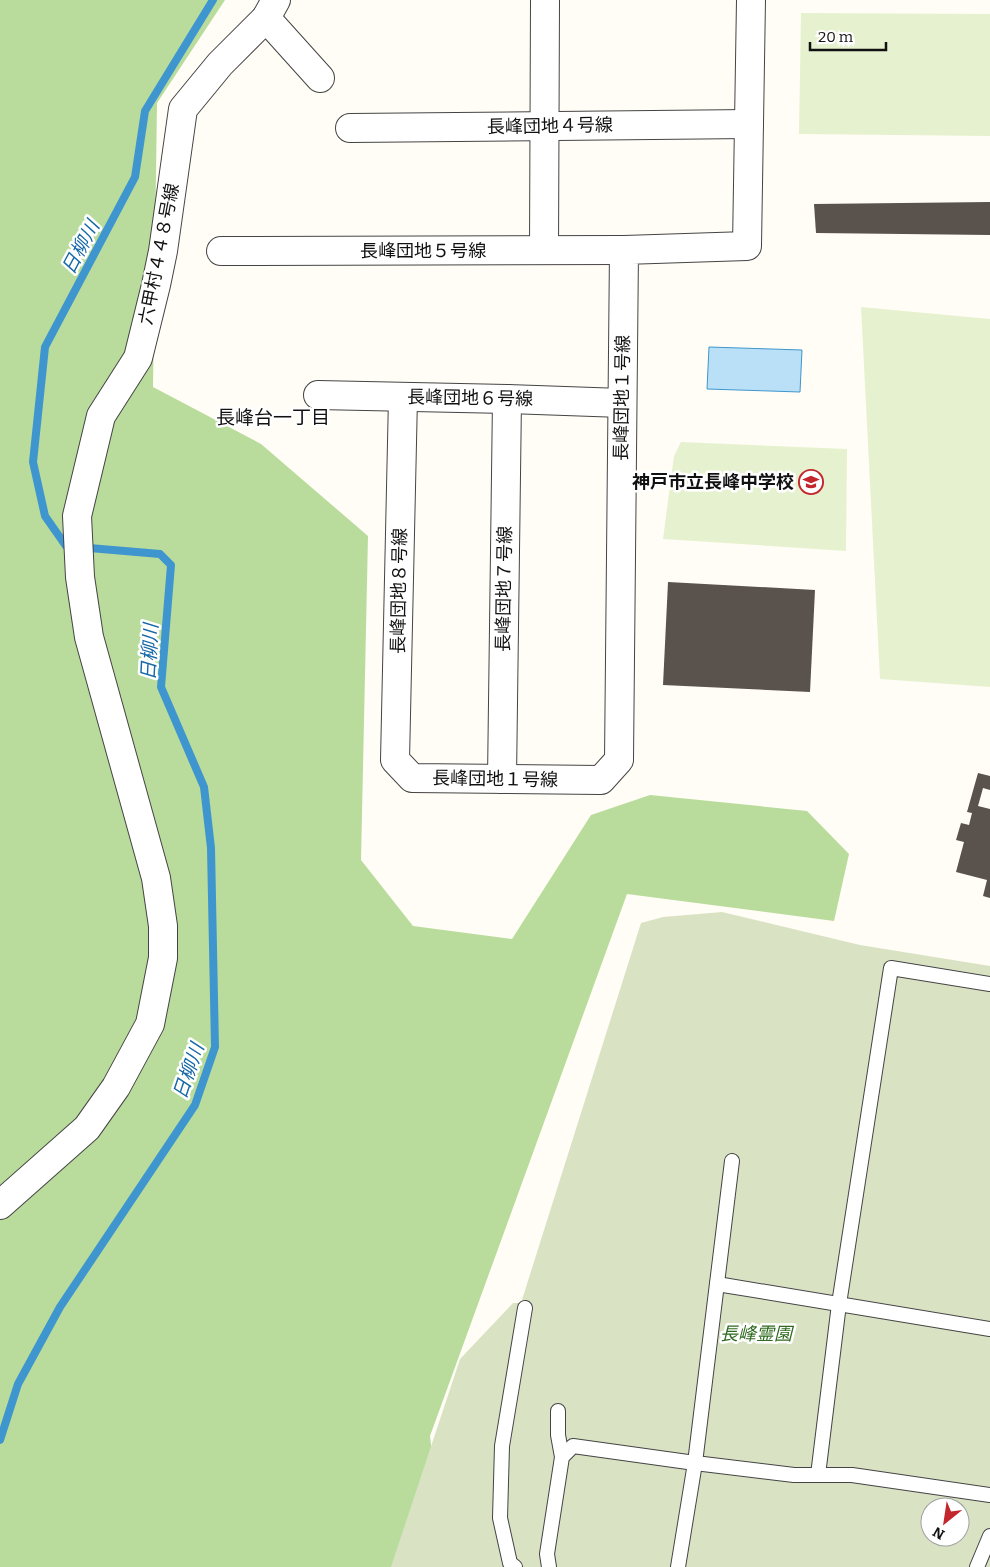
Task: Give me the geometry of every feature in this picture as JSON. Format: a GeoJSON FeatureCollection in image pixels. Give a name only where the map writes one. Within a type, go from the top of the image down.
{"type":"FeatureCollection","features":[{"type":"Feature","properties":{"kind":"street"},"geometry":{"type":"LineString","coordinates":[[544,250],[545,0]]}},
{"type":"Feature","properties":{"kind":"street"},"geometry":{"type":"LineString","coordinates":[[624,250],[747,246],[751,0]]}},
{"type":"Feature","properties":{"kind":"street"},"geometry":{"type":"LineString","coordinates":[[271,9],[320,78]]}},
{"type":"Feature","properties":{"kind":"street","name":"六甲村４４８号線"},"geometry":{"type":"LineString","coordinates":[[0,1205],[87,1128],[116,1087],[150,1024],[163,958],[163,926],[156,878],[89,637],[80,577],[77,516],[101,416],[138,358],[163,251],[183,110],[220,64],[271,9]]}},
{"type":"Feature","properties":{"kind":"street","name":"長峰団地４号線"},"geometry":{"type":"LineString","coordinates":[[350,128],[749,124]]}},
{"type":"Feature","properties":{"kind":"street","name":"長峰団地５号線"},"geometry":{"type":"LineString","coordinates":[[222,251],[624,250]]}},
{"type":"Feature","properties":{"kind":"street","name":"長峰団地１号線"},"geometry":{"type":"LineString","coordinates":[[412,778],[601,780],[619,760],[624,250]]}},
{"type":"Feature","properties":{"kind":"street","name":"長峰団地６号線"},"geometry":{"type":"LineString","coordinates":[[318,396],[506,398],[622,403]]}},
{"type":"Feature","properties":{"kind":"street","name":"長峰団地８号線"},"geometry":{"type":"LineString","coordinates":[[403,397],[395,760],[412,778]]}},
{"type":"Feature","properties":{"kind":"street","name":"長峰団地７号線"},"geometry":{"type":"LineString","coordinates":[[502,779],[506,398]]}},
{"type":"Feature","properties":{"kind":"lane"},"geometry":{"type":"LineString","coordinates":[[818,1475],[840,1304],[891,968],[990,984]]}},
{"type":"Feature","properties":{"kind":"lane"},"geometry":{"type":"LineString","coordinates":[[678,1567],[695,1463],[732,1161]]}},
{"type":"Feature","properties":{"kind":"lane"},"geometry":{"type":"LineString","coordinates":[[717,1284],[990,1329]]}},
{"type":"Feature","properties":{"kind":"lane"},"geometry":{"type":"LineString","coordinates":[[515,1567],[510,1563],[500,1518],[502,1455],[525,1308]]}},
{"type":"Feature","properties":{"kind":"lane"},"geometry":{"type":"LineString","coordinates":[[549,1567],[547,1554],[562,1457],[558,1435],[558,1411]]}},
{"type":"Feature","properties":{"kind":"lane"},"geometry":{"type":"LineString","coordinates":[[562,1457],[573,1446],[794,1475],[852,1475],[990,1495]]}},
{"type":"Feature","properties":{"kind":"lane"},"geometry":{"type":"LineString","coordinates":[[977,1567],[990,1536]]}},
{"type":"Feature","properties":{"kind":"green space"},"geometry":{"type":"Polygon","coordinates":[[[0,0],[225,0],[157,103],[153,387],[261,444],[368,536],[361,860],[413,926],[512,939],[591,815],[650,795],[807,811],[849,854],[834,921],[627,894],[430,1436],[445,1567],[0,1567],[0,0]]]}},
{"type":"Feature","properties":{"kind":"green space"},"geometry":{"type":"Polygon","coordinates":[[[801,13],[990,14],[990,136],[799,134],[801,13]]]}},
{"type":"Feature","properties":{"kind":"green space"},"geometry":{"type":"Polygon","coordinates":[[[861,307],[990,319],[990,687],[880,679],[861,307]]]}},
{"type":"Feature","properties":{"kind":"green space"},"geometry":{"type":"Polygon","coordinates":[[[681,442],[847,449],[846,551],[663,539],[674,456],[681,442]]]}},
{"type":"Feature","properties":{"kind":"green space","name":"長峰霊園"},"geometry":{"type":"Polygon","coordinates":[[[722,912],[860,945],[990,966],[990,1567],[391,1567],[460,1359],[513,1303],[521,1303],[641,923],[663,917],[722,912]]]}},
{"type":"Feature","properties":{"kind":"water"},"geometry":{"type":"Polygon","coordinates":[[[709,347],[802,350],[800,392],[707,389],[709,347]]]}},
{"type":"Feature","properties":{"kind":"building"},"geometry":{"type":"Polygon","coordinates":[[[990,202],[990,235],[816,233],[814,204],[990,202]]]}},
{"type":"Feature","properties":{"kind":"building"},"geometry":{"type":"Polygon","coordinates":[[[668,582],[815,590],[810,692],[663,685],[668,582]]]}},
{"type":"Feature","properties":{"kind":"building"},"geometry":{"type":"Polygon","coordinates":[[[978,773],[990,776],[990,790],[983,788],[978,806],[990,809],[990,898],[983,896],[987,880],[956,872],[964,842],[956,840],[961,823],[969,825],[972,813],[967,812],[978,773]]]}},
{"type":"Feature","properties":{"kind":"waterway","name":"日柳川"},"geometry":{"type":"LineString","coordinates":[[0,1440],[18,1384],[60,1307],[195,1105],[215,1047],[211,848],[204,787],[161,687],[171,565],[160,554],[66,546],[45,516],[33,462],[45,347],[135,177],[145,111],[213,0]]}},
{"type":"Feature","properties":{"kind":"place","name":"神戸市立長峰中学校"},"geometry":{"type":"Point","coordinates":[811,482]}},
{"type":"Feature","properties":{"kind":"district","name":"長峰台一丁目"},"geometry":{"type":"Point","coordinates":[273,417]}}]}
